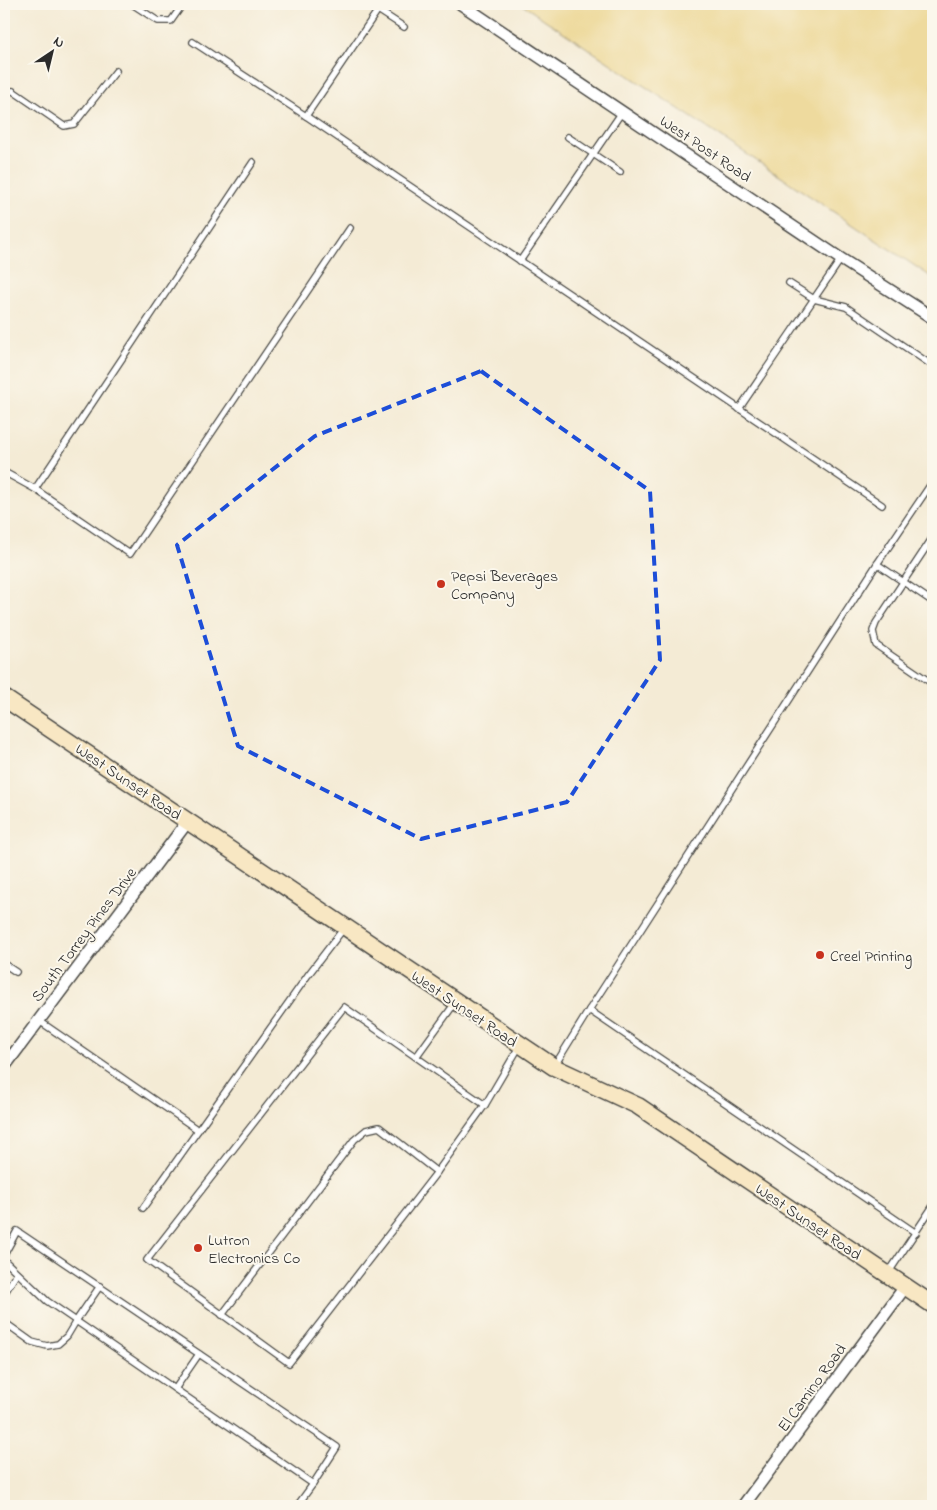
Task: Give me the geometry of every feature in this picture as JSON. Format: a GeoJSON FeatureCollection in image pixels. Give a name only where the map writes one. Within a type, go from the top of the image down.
{"type":"FeatureCollection","features":[{"type":"Feature","properties":{"kind":"main road","name":"West Sunset Road"},"geometry":{"type":"LineString","coordinates":[[4,698],[520,1045],[554,1067],[638,1106],[933,1305]]}},
{"type":"Feature","properties":{"kind":"street","name":"West Post Road"},"geometry":{"type":"LineString","coordinates":[[461,4],[933,318]]}},
{"type":"Feature","properties":{"kind":"street","name":"South Torrey Pines Drive"},"geometry":{"type":"LineString","coordinates":[[4,1067],[188,821]]}},
{"type":"Feature","properties":{"kind":"street","name":"El Camino Road"},"geometry":{"type":"LineString","coordinates":[[743,1506],[905,1286]]}},
{"type":"Feature","properties":{"kind":"lane"},"geometry":{"type":"LineString","coordinates":[[132,4],[158,22],[172,22],[183,4]]}},
{"type":"Feature","properties":{"kind":"lane"},"geometry":{"type":"LineString","coordinates":[[306,116],[382,4]]}},
{"type":"Feature","properties":{"kind":"lane"},"geometry":{"type":"LineString","coordinates":[[378,10],[404,27]]}},
{"type":"Feature","properties":{"kind":"lane"},"geometry":{"type":"LineString","coordinates":[[193,42],[306,116],[882,505]]}},
{"type":"Feature","properties":{"kind":"lane"},"geometry":{"type":"LineString","coordinates":[[13,90],[64,126],[74,124],[116,71]]}},
{"type":"Feature","properties":{"kind":"lane"},"geometry":{"type":"LineString","coordinates":[[520,261],[622,112]]}},
{"type":"Feature","properties":{"kind":"lane"},"geometry":{"type":"LineString","coordinates":[[568,137],[620,172]]}},
{"type":"Feature","properties":{"kind":"lane"},"geometry":{"type":"LineString","coordinates":[[35,489],[253,162]]}},
{"type":"Feature","properties":{"kind":"lane"},"geometry":{"type":"LineString","coordinates":[[4,472],[35,489],[130,554],[350,228]]}},
{"type":"Feature","properties":{"kind":"lane"},"geometry":{"type":"LineString","coordinates":[[740,409],[841,258]]}},
{"type":"Feature","properties":{"kind":"lane"},"geometry":{"type":"LineString","coordinates":[[789,283],[814,299],[846,307],[933,366]]}},
{"type":"Feature","properties":{"kind":"lane"},"geometry":{"type":"LineString","coordinates":[[554,1067],[877,564],[933,481]]}},
{"type":"Feature","properties":{"kind":"lane"},"geometry":{"type":"LineString","coordinates":[[933,538],[876,623],[873,631],[876,645],[933,684]]}},
{"type":"Feature","properties":{"kind":"lane"},"geometry":{"type":"LineString","coordinates":[[877,564],[933,602]]}},
{"type":"Feature","properties":{"kind":"lane"},"geometry":{"type":"LineString","coordinates":[[143,1208],[308,975],[345,927]]}},
{"type":"Feature","properties":{"kind":"lane"},"geometry":{"type":"LineString","coordinates":[[4,964],[16,972]]}},
{"type":"Feature","properties":{"kind":"lane"},"geometry":{"type":"LineString","coordinates":[[416,1057],[456,1002]]}},
{"type":"Feature","properties":{"kind":"lane"},"geometry":{"type":"LineString","coordinates":[[485,1105],[344,1007],[147,1260],[289,1363],[437,1172],[485,1105],[520,1045]]}},
{"type":"Feature","properties":{"kind":"lane"},"geometry":{"type":"LineString","coordinates":[[589,1010],[916,1233]]}},
{"type":"Feature","properties":{"kind":"lane"},"geometry":{"type":"LineString","coordinates":[[38,1020],[198,1130]]}},
{"type":"Feature","properties":{"kind":"lane"},"geometry":{"type":"LineString","coordinates":[[222,1315],[354,1140],[366,1130],[379,1127],[437,1172]]}},
{"type":"Feature","properties":{"kind":"lane"},"geometry":{"type":"LineString","coordinates":[[888,1274],[933,1206]]}},
{"type":"Feature","properties":{"kind":"lane"},"geometry":{"type":"LineString","coordinates":[[4,1255],[17,1231],[337,1447],[297,1506]]}},
{"type":"Feature","properties":{"kind":"lane"},"geometry":{"type":"LineString","coordinates":[[4,1260],[47,1301],[313,1484]]}},
{"type":"Feature","properties":{"kind":"lane"},"geometry":{"type":"LineString","coordinates":[[4,1294],[17,1273]]}},
{"type":"Feature","properties":{"kind":"lane"},"geometry":{"type":"LineString","coordinates":[[4,1322],[32,1342],[47,1346],[58,1344],[67,1336],[100,1286]]}},
{"type":"Feature","properties":{"kind":"lane"},"geometry":{"type":"LineString","coordinates":[[175,1389],[199,1354]]}},
{"type":"Feature","properties":{"kind":"highlighted area"},"geometry":{"type":"Polygon","coordinates":[[[481,371],[650,491],[660,660],[567,802],[421,839],[238,746],[177,545],[315,436],[481,371]]]}},
{"type":"Feature","properties":{"kind":"sand"},"geometry":{"type":"Polygon","coordinates":[[[521,4],[933,4],[933,278],[521,4]]]}},
{"type":"Feature","properties":{"kind":"place","name":"Pepsi Beverages Company"},"geometry":{"type":"Point","coordinates":[441,584]}},
{"type":"Feature","properties":{"kind":"place","name":"Creel Printing"},"geometry":{"type":"Point","coordinates":[820,955]}},
{"type":"Feature","properties":{"kind":"place","name":"Lutron Electronics Co"},"geometry":{"type":"Point","coordinates":[198,1248]}}]}
